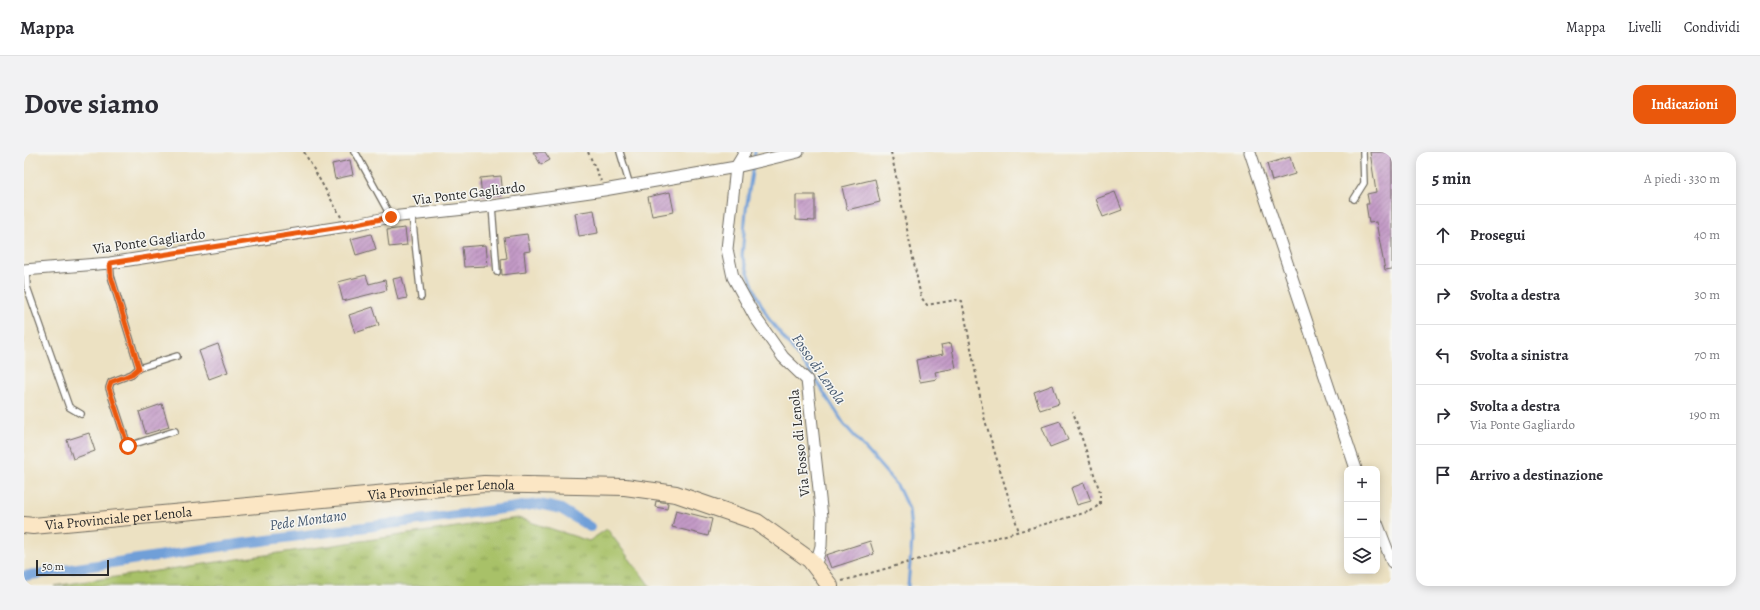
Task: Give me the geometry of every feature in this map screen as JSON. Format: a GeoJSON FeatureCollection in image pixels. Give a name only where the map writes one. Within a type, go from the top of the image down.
{"type":"FeatureCollection","features":[{"type":"Feature","properties":{"kind":"main road","name":"Via Provinciale per Lenola"},"geometry":{"type":"LineString","coordinates":[[24,525],[33,526],[484,484],[625,487],[676,494],[757,522],[810,560],[829,585]]}},
{"type":"Feature","properties":{"kind":"street","name":"Via Fosso di Lenola"},"geometry":{"type":"LineString","coordinates":[[745,152],[736,167],[727,249],[733,277],[755,317],[783,357],[806,380],[822,517],[821,546],[817,560],[813,564]]}},
{"type":"Feature","properties":{"kind":"street","name":"Via Ponte Gagliardo"},"geometry":{"type":"LineString","coordinates":[[25,270],[110,263],[347,226],[391,217],[412,216],[492,206],[604,190],[736,167],[766,161],[798,152]]}},
{"type":"Feature","properties":{"kind":"street"},"geometry":{"type":"LineString","coordinates":[[1250,152],[1355,466]]}},
{"type":"Feature","properties":{"kind":"street"},"geometry":{"type":"LineString","coordinates":[[1380,531],[1392,562]]}},
{"type":"Feature","properties":{"kind":"lane"},"geometry":{"type":"LineString","coordinates":[[354,152],[357,154],[391,217]]}},
{"type":"Feature","properties":{"kind":"lane"},"geometry":{"type":"LineString","coordinates":[[620,152],[630,186]]}},
{"type":"Feature","properties":{"kind":"lane"},"geometry":{"type":"LineString","coordinates":[[1354,199],[1364,183],[1363,152]]}},
{"type":"Feature","properties":{"kind":"lane"},"geometry":{"type":"LineString","coordinates":[[492,206],[497,272]]}},
{"type":"Feature","properties":{"kind":"lane"},"geometry":{"type":"LineString","coordinates":[[412,216],[421,297]]}},
{"type":"Feature","properties":{"kind":"lane"},"geometry":{"type":"LineString","coordinates":[[110,263],[111,276],[139,368]]}},
{"type":"Feature","properties":{"kind":"lane"},"geometry":{"type":"LineString","coordinates":[[25,270],[27,287],[69,407],[81,414]]}},
{"type":"Feature","properties":{"kind":"lane"},"geometry":{"type":"LineString","coordinates":[[175,431],[128,446],[109,388],[111,382],[132,374],[139,368],[177,356]]}},
{"type":"Feature","properties":{"kind":"path"},"geometry":{"type":"LineString","coordinates":[[304,152],[347,226]]}},
{"type":"Feature","properties":{"kind":"path"},"geometry":{"type":"LineString","coordinates":[[588,152],[599,175],[604,190]]}},
{"type":"Feature","properties":{"kind":"path"},"geometry":{"type":"LineString","coordinates":[[891,152],[921,297],[927,305],[956,300],[962,301],[984,417],[1019,532]]}},
{"type":"Feature","properties":{"kind":"path"},"geometry":{"type":"LineString","coordinates":[[829,585],[1091,511],[1100,504],[1100,492],[1073,412]]}},
{"type":"Feature","properties":{"kind":"green space"},"geometry":{"type":"Polygon","coordinates":[[[518,518],[589,541],[607,529],[650,586],[54,586],[518,518]]]}},
{"type":"Feature","properties":{"kind":"building"},"geometry":{"type":"Polygon","coordinates":[[[533,152],[545,152],[550,160],[541,165],[533,152]]]}},
{"type":"Feature","properties":{"kind":"building"},"geometry":{"type":"Polygon","coordinates":[[[1370,152],[1392,152],[1392,269],[1385,270],[1376,222],[1369,223],[1366,204],[1369,204],[1367,194],[1376,192],[1370,152]]]}},
{"type":"Feature","properties":{"kind":"building"},"geometry":{"type":"Polygon","coordinates":[[[1290,157],[1295,174],[1272,181],[1267,164],[1290,157]]]}},
{"type":"Feature","properties":{"kind":"building"},"geometry":{"type":"Polygon","coordinates":[[[350,160],[353,175],[335,179],[332,164],[350,160]]]}},
{"type":"Feature","properties":{"kind":"building"},"geometry":{"type":"Polygon","coordinates":[[[501,176],[503,195],[482,197],[480,178],[501,176]]]}},
{"type":"Feature","properties":{"kind":"building"},"geometry":{"type":"Polygon","coordinates":[[[875,179],[880,202],[847,210],[842,187],[875,179]]]}},
{"type":"Feature","properties":{"kind":"building"},"geometry":{"type":"Polygon","coordinates":[[[670,192],[674,212],[652,216],[648,197],[670,192]]]}},
{"type":"Feature","properties":{"kind":"building"},"geometry":{"type":"Polygon","coordinates":[[[1115,192],[1122,210],[1103,217],[1096,199],[1115,192]]]}},
{"type":"Feature","properties":{"kind":"building"},"geometry":{"type":"Polygon","coordinates":[[[796,195],[815,195],[815,221],[796,220],[796,195]]]}},
{"type":"Feature","properties":{"kind":"building"},"geometry":{"type":"Polygon","coordinates":[[[594,210],[598,233],[579,236],[575,213],[594,210]]]}},
{"type":"Feature","properties":{"kind":"building"},"geometry":{"type":"Polygon","coordinates":[[[405,228],[407,245],[389,247],[387,230],[405,228]]]}},
{"type":"Feature","properties":{"kind":"building"},"geometry":{"type":"Polygon","coordinates":[[[371,234],[376,249],[356,255],[351,239],[371,234]]]}},
{"type":"Feature","properties":{"kind":"building"},"geometry":{"type":"Polygon","coordinates":[[[527,234],[530,251],[524,252],[526,272],[502,275],[501,259],[507,258],[504,237],[527,234]]]}},
{"type":"Feature","properties":{"kind":"building"},"geometry":{"type":"Polygon","coordinates":[[[486,245],[488,266],[464,267],[462,247],[486,245]]]}},
{"type":"Feature","properties":{"kind":"building"},"geometry":{"type":"Polygon","coordinates":[[[366,275],[369,284],[385,280],[387,290],[343,301],[338,282],[366,275]]]}},
{"type":"Feature","properties":{"kind":"building"},"geometry":{"type":"Polygon","coordinates":[[[402,277],[407,298],[398,300],[393,279],[402,277]]]}},
{"type":"Feature","properties":{"kind":"building"},"geometry":{"type":"Polygon","coordinates":[[[373,307],[379,325],[355,333],[349,315],[373,307]]]}},
{"type":"Feature","properties":{"kind":"building"},"geometry":{"type":"Polygon","coordinates":[[[951,343],[956,368],[935,372],[937,379],[920,382],[916,360],[943,354],[941,345],[951,343]]]}},
{"type":"Feature","properties":{"kind":"building"},"geometry":{"type":"Polygon","coordinates":[[[218,344],[228,372],[209,379],[199,351],[218,344]]]}},
{"type":"Feature","properties":{"kind":"building"},"geometry":{"type":"Polygon","coordinates":[[[1053,385],[1059,404],[1040,410],[1034,392],[1053,385]]]}},
{"type":"Feature","properties":{"kind":"building"},"geometry":{"type":"Polygon","coordinates":[[[162,404],[169,427],[146,434],[139,412],[162,404]]]}},
{"type":"Feature","properties":{"kind":"building"},"geometry":{"type":"Polygon","coordinates":[[[1060,421],[1068,440],[1050,447],[1042,427],[1060,421]]]}},
{"type":"Feature","properties":{"kind":"building"},"geometry":{"type":"Polygon","coordinates":[[[89,433],[95,451],[73,459],[67,440],[89,433]]]}},
{"type":"Feature","properties":{"kind":"building"},"geometry":{"type":"Polygon","coordinates":[[[1084,483],[1091,501],[1077,505],[1071,488],[1084,483]]]}},
{"type":"Feature","properties":{"kind":"building"},"geometry":{"type":"Polygon","coordinates":[[[656,501],[668,503],[667,509],[655,507],[656,501]]]}},
{"type":"Feature","properties":{"kind":"building"},"geometry":{"type":"Polygon","coordinates":[[[676,510],[712,519],[708,536],[672,527],[676,510]]]}},
{"type":"Feature","properties":{"kind":"building"},"geometry":{"type":"Polygon","coordinates":[[[870,541],[874,554],[831,568],[826,555],[870,541]]]}},
{"type":"Feature","properties":{"kind":"waterway","name":"Fosso di Lenola"},"geometry":{"type":"LineString","coordinates":[[754,160],[755,152]]}},
{"type":"Feature","properties":{"kind":"waterway","name":"Fosso di Lenola"},"geometry":{"type":"LineString","coordinates":[[753,166],[746,210],[742,256],[757,296],[769,319],[814,377],[844,424],[897,485],[909,510],[912,540],[908,586]]}},
{"type":"Feature","properties":{"kind":"waterway","name":"Pede Montano"},"geometry":{"type":"LineString","coordinates":[[24,576],[238,544],[539,504],[561,509],[590,527]]}},
{"type":"Feature","properties":{"kind":"route"},"geometry":{"type":"LineString","coordinates":[[128,446],[109,388],[111,382],[132,374],[139,368],[111,276],[110,263],[347,226],[391,217]]}}]}
